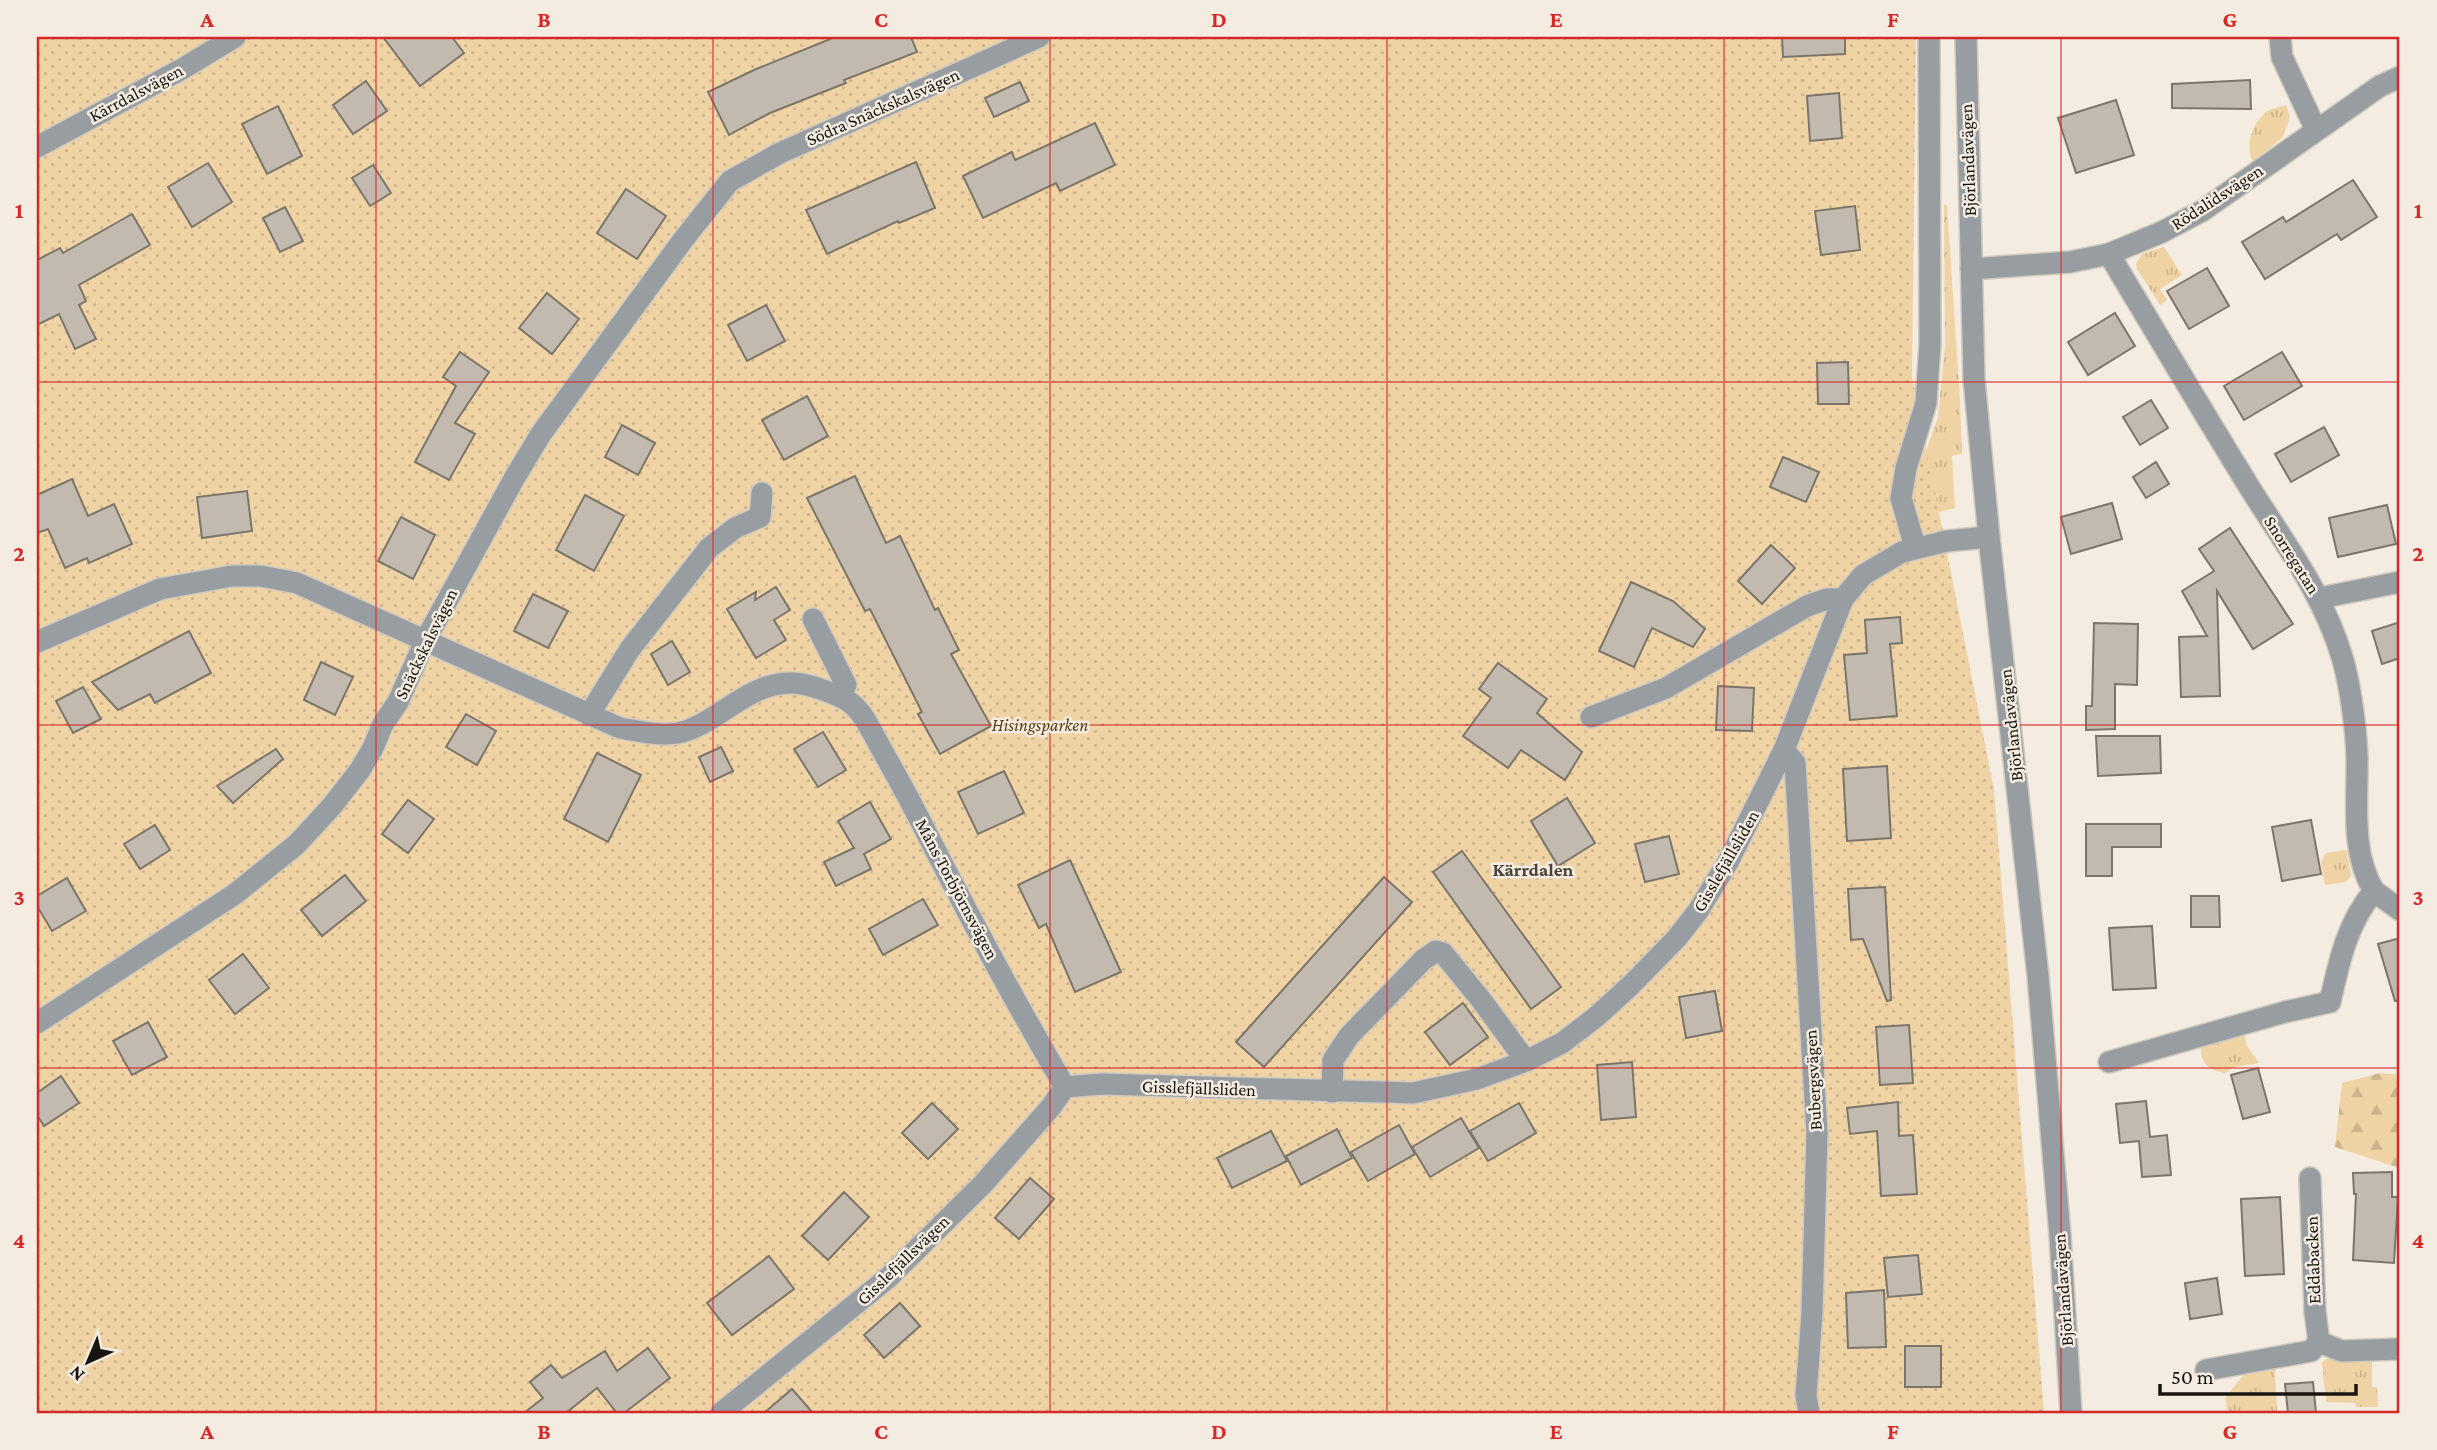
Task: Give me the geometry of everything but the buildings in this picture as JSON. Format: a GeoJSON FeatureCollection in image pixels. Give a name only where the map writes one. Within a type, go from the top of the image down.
{"type":"FeatureCollection","features":[{"type":"Feature","properties":{"kind":"street","name":"Kärrdalsvägen"},"geometry":{"type":"LineString","coordinates":[[37,146],[182,69],[235,37]]}},
{"type":"Feature","properties":{"kind":"street","name":"Södra Snäckskalsvägen"},"geometry":{"type":"LineString","coordinates":[[730,181],[780,153],[1039,37]]}},
{"type":"Feature","properties":{"kind":"street","name":"Björlandavägen"},"geometry":{"type":"LineString","coordinates":[[1915,547],[1901,498],[1906,468],[1926,403],[1930,344],[1928,37]]}},
{"type":"Feature","properties":{"kind":"street","name":"Björlandavägen"},"geometry":{"type":"LineString","coordinates":[[1966,37],[1974,379],[2038,976],[2071,1413]]}},
{"type":"Feature","properties":{"kind":"street"},"geometry":{"type":"LineString","coordinates":[[2280,37],[2283,57],[2316,130]]}},
{"type":"Feature","properties":{"kind":"street","name":"Rödalidsvägen"},"geometry":{"type":"LineString","coordinates":[[1970,269],[2043,266],[2109,254],[2162,232],[2202,211],[2380,86],[2400,77]]}},
{"type":"Feature","properties":{"kind":"street","name":"Snäckskalsvägen"},"geometry":{"type":"LineString","coordinates":[[37,1023],[235,894],[296,844],[332,806],[373,748],[383,724],[398,702],[425,640],[541,434],[683,240],[730,181]]}},
{"type":"Feature","properties":{"kind":"street","name":"Snorregatan"},"geometry":{"type":"LineString","coordinates":[[2109,254],[2223,445],[2320,598],[2343,660],[2357,754],[2357,820],[2361,863],[2365,877],[2374,891]]}},
{"type":"Feature","properties":{"kind":"street"},"geometry":{"type":"LineString","coordinates":[[589,715],[630,649],[709,548],[735,528],[760,517],[762,493]]}},
{"type":"Feature","properties":{"kind":"street","name":"Gisslefjällsliden"},"geometry":{"type":"LineString","coordinates":[[1065,1087],[1102,1084],[1332,1093],[1413,1093],[1477,1079],[1526,1061],[1562,1043],[1596,1017],[1677,938],[1699,911],[1728,862],[1784,750],[1843,599],[1864,575],[1902,552],[1915,547],[1989,537]]}},
{"type":"Feature","properties":{"kind":"street","name":"Måns Torbjörnsvägen"},"geometry":{"type":"LineString","coordinates":[[37,642],[160,590],[232,576],[261,576],[297,583],[620,728],[653,733],[678,733],[758,690],[777,683],[795,682],[840,696],[853,705],[864,719],[1065,1087]]}},
{"type":"Feature","properties":{"kind":"street"},"geometry":{"type":"LineString","coordinates":[[2320,598],[2400,582]]}},
{"type":"Feature","properties":{"kind":"street"},"geometry":{"type":"LineString","coordinates":[[1591,717],[1666,688],[1807,606],[1826,599],[1843,599]]}},
{"type":"Feature","properties":{"kind":"street"},"geometry":{"type":"LineString","coordinates":[[813,619],[846,685],[840,696]]}},
{"type":"Feature","properties":{"kind":"street","name":"Bubergsvägen"},"geometry":{"type":"LineString","coordinates":[[1784,750],[1795,763],[1817,1133],[1812,1313],[1806,1396],[1809,1413]]}},
{"type":"Feature","properties":{"kind":"street"},"geometry":{"type":"LineString","coordinates":[[2109,1062],[2285,1012],[2331,1011],[2342,951],[2353,920],[2374,891],[2400,910]]}},
{"type":"Feature","properties":{"kind":"street"},"geometry":{"type":"LineString","coordinates":[[1332,1093],[1333,1060],[1349,1036],[1423,960],[1436,951],[1443,953],[1526,1061]]}},
{"type":"Feature","properties":{"kind":"street","name":"Gisslefjällsvägen"},"geometry":{"type":"LineString","coordinates":[[721,1413],[889,1277],[983,1184],[1051,1107],[1065,1087]]}},
{"type":"Feature","properties":{"kind":"street","name":"Eddabacken"},"geometry":{"type":"LineString","coordinates":[[2310,1178],[2315,1312],[2319,1342]]}},
{"type":"Feature","properties":{"kind":"street"},"geometry":{"type":"LineString","coordinates":[[2206,1370],[2311,1351],[2319,1342],[2342,1351],[2400,1349]]}},
{"type":"Feature","properties":{"kind":"green space","name":"Hisingsparken"},"geometry":{"type":"Polygon","coordinates":[[[37,37],[1916,37],[1912,376],[1994,790],[2044,1413],[37,1413],[37,37]]]}},
{"type":"Feature","properties":{"kind":"green space"},"geometry":{"type":"Polygon","coordinates":[[[2286,105],[2290,117],[2283,137],[2253,162],[2249,148],[2258,120],[2269,110],[2286,105]]]}},
{"type":"Feature","properties":{"kind":"green space"},"geometry":{"type":"Polygon","coordinates":[[[1944,204],[1947,206],[1962,454],[1952,456],[1955,508],[1928,515],[1915,482],[1938,417],[1945,347],[1944,204]]]}},
{"type":"Feature","properties":{"kind":"green space"},"geometry":{"type":"Polygon","coordinates":[[[2164,247],[2182,275],[2160,289],[2167,300],[2160,305],[2137,269],[2136,263],[2142,254],[2164,247]]]}},
{"type":"Feature","properties":{"kind":"green space"},"geometry":{"type":"Polygon","coordinates":[[[2347,850],[2351,876],[2346,882],[2325,885],[2321,862],[2326,853],[2347,850]]]}},
{"type":"Feature","properties":{"kind":"green space"},"geometry":{"type":"Polygon","coordinates":[[[2244,1033],[2247,1046],[2259,1063],[2234,1067],[2225,1073],[2214,1070],[2203,1060],[2202,1043],[2244,1033]]]}},
{"type":"Feature","properties":{"kind":"green space"},"geometry":{"type":"Polygon","coordinates":[[[2380,1073],[2400,1075],[2400,1168],[2335,1147],[2342,1083],[2380,1073]]]}},
{"type":"Feature","properties":{"kind":"green space"},"geometry":{"type":"Polygon","coordinates":[[[2326,1359],[2372,1359],[2372,1387],[2377,1387],[2378,1407],[2356,1407],[2355,1403],[2326,1402],[2322,1362],[2326,1359]]]}},
{"type":"Feature","properties":{"kind":"green space"},"geometry":{"type":"Polygon","coordinates":[[[2275,1368],[2277,1413],[2228,1413],[2225,1398],[2245,1373],[2275,1368]]]}},
{"type":"Feature","properties":{"kind":"district","name":"Kärrdalen"},"geometry":{"type":"Point","coordinates":[1533,869]}}]}
